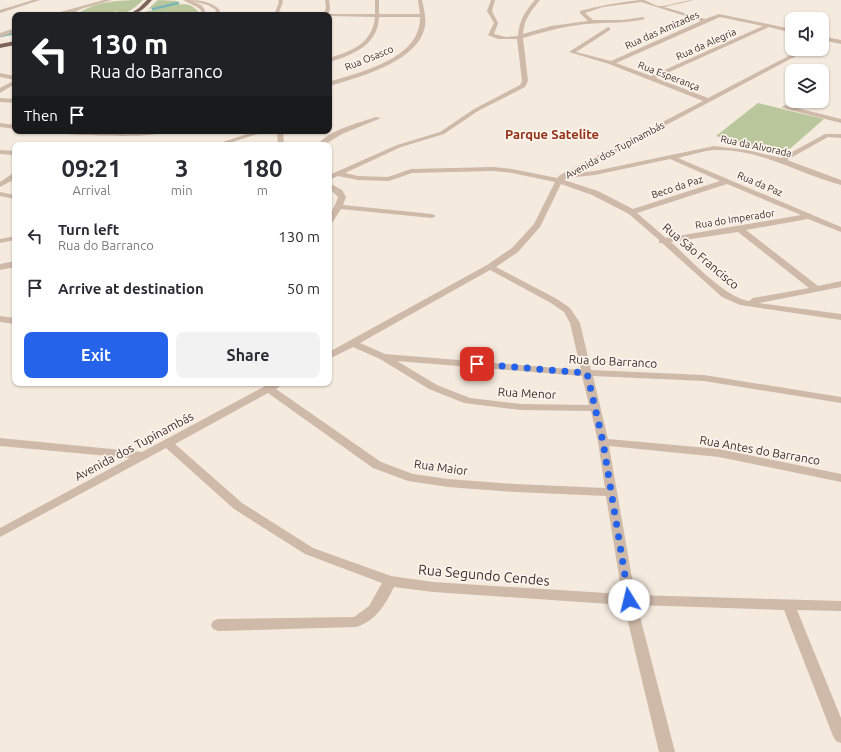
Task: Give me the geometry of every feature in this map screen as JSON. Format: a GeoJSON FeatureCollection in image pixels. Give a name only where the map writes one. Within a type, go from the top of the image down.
{"type":"FeatureCollection","features":[{"type":"Feature","properties":{"kind":"main road"},"geometry":{"type":"LineString","coordinates":[[136,12],[150,0]]}},
{"type":"Feature","properties":{"kind":"main road"},"geometry":{"type":"LineString","coordinates":[[0,46],[12,44]]}},
{"type":"Feature","properties":{"kind":"street"},"geometry":{"type":"LineString","coordinates":[[0,12],[38,0]]}},
{"type":"Feature","properties":{"kind":"street"},"geometry":{"type":"LineString","coordinates":[[72,12],[87,2],[108,0]]}},
{"type":"Feature","properties":{"kind":"street"},"geometry":{"type":"LineString","coordinates":[[184,0],[199,6],[203,12],[217,8]]}},
{"type":"Feature","properties":{"kind":"street"},"geometry":{"type":"LineString","coordinates":[[192,0],[204,1],[217,8]]}},
{"type":"Feature","properties":{"kind":"street"},"geometry":{"type":"LineString","coordinates":[[277,12],[281,2],[280,0]]}},
{"type":"Feature","properties":{"kind":"street"},"geometry":{"type":"LineString","coordinates":[[327,0],[327,12]]}},
{"type":"Feature","properties":{"kind":"street"},"geometry":{"type":"LineString","coordinates":[[332,59],[355,49],[371,37],[375,31],[377,0]]}},
{"type":"Feature","properties":{"kind":"street","name":"Rua Osasco"},"geometry":{"type":"LineString","coordinates":[[332,83],[393,60],[409,50],[421,34],[423,16],[420,0]]}},
{"type":"Feature","properties":{"kind":"street"},"geometry":{"type":"LineString","coordinates":[[493,0],[489,10],[490,15],[496,21],[496,24],[491,34],[497,36],[518,37],[550,29],[592,22],[627,22],[643,18]]}},
{"type":"Feature","properties":{"kind":"street"},"geometry":{"type":"LineString","coordinates":[[332,176],[399,146],[442,133],[476,110],[523,86],[525,81],[518,37],[526,12],[538,0]]}},
{"type":"Feature","properties":{"kind":"street"},"geometry":{"type":"LineString","coordinates":[[592,22],[582,12],[602,6],[639,0],[657,8],[706,20]]}},
{"type":"Feature","properties":{"kind":"street"},"geometry":{"type":"LineString","coordinates":[[657,8],[692,0]]}},
{"type":"Feature","properties":{"kind":"street"},"geometry":{"type":"LineString","coordinates":[[63,12],[79,8]]}},
{"type":"Feature","properties":{"kind":"street"},"geometry":{"type":"LineString","coordinates":[[217,8],[218,12]]}},
{"type":"Feature","properties":{"kind":"street"},"geometry":{"type":"LineString","coordinates":[[332,15],[423,16]]}},
{"type":"Feature","properties":{"kind":"street","name":"Rua das Amizades"},"geometry":{"type":"LineString","coordinates":[[610,63],[719,15],[785,30]]}},
{"type":"Feature","properties":{"kind":"street","name":"Rua da Alegria"},"geometry":{"type":"LineString","coordinates":[[652,78],[768,26]]}},
{"type":"Feature","properties":{"kind":"street","name":"Rua Esperança"},"geometry":{"type":"LineString","coordinates":[[608,29],[572,52],[610,63],[652,78],[708,101]]}},
{"type":"Feature","properties":{"kind":"street"},"geometry":{"type":"LineString","coordinates":[[0,35],[12,31]]}},
{"type":"Feature","properties":{"kind":"street"},"geometry":{"type":"LineString","coordinates":[[829,39],[841,42]]}},
{"type":"Feature","properties":{"kind":"street","name":"Avenida dos Tupinambás"},"geometry":{"type":"LineString","coordinates":[[332,354],[490,267],[515,250],[537,225],[561,179],[793,56]]}},
{"type":"Feature","properties":{"kind":"street"},"geometry":{"type":"LineString","coordinates":[[0,75],[12,76]]}},
{"type":"Feature","properties":{"kind":"street"},"geometry":{"type":"LineString","coordinates":[[0,91],[12,84]]}},
{"type":"Feature","properties":{"kind":"street"},"geometry":{"type":"LineString","coordinates":[[0,100],[12,101]]}},
{"type":"Feature","properties":{"kind":"street"},"geometry":{"type":"LineString","coordinates":[[789,108],[841,120]]}},
{"type":"Feature","properties":{"kind":"street"},"geometry":{"type":"LineString","coordinates":[[323,142],[346,130],[378,118]]}},
{"type":"Feature","properties":{"kind":"street"},"geometry":{"type":"LineString","coordinates":[[0,125],[12,127]]}},
{"type":"Feature","properties":{"kind":"street"},"geometry":{"type":"LineString","coordinates":[[86,134],[121,134]]}},
{"type":"Feature","properties":{"kind":"street"},"geometry":{"type":"LineString","coordinates":[[226,142],[254,134]]}},
{"type":"Feature","properties":{"kind":"street"},"geometry":{"type":"LineString","coordinates":[[783,160],[827,135],[841,136]]}},
{"type":"Feature","properties":{"kind":"street","name":"Rua da Alvorada"},"geometry":{"type":"LineString","coordinates":[[337,174],[358,178],[389,179],[412,171],[493,169],[561,179],[714,148],[729,149],[783,160],[841,183]]}},
{"type":"Feature","properties":{"kind":"street"},"geometry":{"type":"LineString","coordinates":[[0,152],[12,153]]}},
{"type":"Feature","properties":{"kind":"street","name":"Rua da Paz"},"geometry":{"type":"LineString","coordinates":[[671,157],[841,230]]}},
{"type":"Feature","properties":{"kind":"street","name":"Rua da Alvorada"},"geometry":{"type":"LineString","coordinates":[[576,170],[595,173]]}},
{"type":"Feature","properties":{"kind":"street"},"geometry":{"type":"LineString","coordinates":[[0,185],[12,178]]}},
{"type":"Feature","properties":{"kind":"street","name":"Rua São Francisco"},"geometry":{"type":"LineString","coordinates":[[561,179],[614,201],[632,212],[662,241],[725,295],[732,299],[841,317]]}},
{"type":"Feature","properties":{"kind":"street","name":"Beco da Paz"},"geometry":{"type":"LineString","coordinates":[[632,212],[727,181]]}},
{"type":"Feature","properties":{"kind":"street"},"geometry":{"type":"LineString","coordinates":[[332,187],[339,192],[342,197],[339,207],[332,218]]}},
{"type":"Feature","properties":{"kind":"street"},"geometry":{"type":"LineString","coordinates":[[0,194],[12,196]]}},
{"type":"Feature","properties":{"kind":"street"},"geometry":{"type":"LineString","coordinates":[[339,207],[432,216]]}},
{"type":"Feature","properties":{"kind":"street","name":"Rua do Imperador"},"geometry":{"type":"LineString","coordinates":[[662,241],[810,216]]}},
{"type":"Feature","properties":{"kind":"street"},"geometry":{"type":"LineString","coordinates":[[740,229],[816,289]]}},
{"type":"Feature","properties":{"kind":"street"},"geometry":{"type":"LineString","coordinates":[[0,241],[12,239]]}},
{"type":"Feature","properties":{"kind":"street"},"geometry":{"type":"LineString","coordinates":[[0,267],[12,265]]}},
{"type":"Feature","properties":{"kind":"street"},"geometry":{"type":"LineString","coordinates":[[490,267],[567,310],[575,323],[603,442],[629,600],[667,752]]}},
{"type":"Feature","properties":{"kind":"street"},"geometry":{"type":"LineString","coordinates":[[743,302],[841,284]]}},
{"type":"Feature","properties":{"kind":"street"},"geometry":{"type":"LineString","coordinates":[[0,319],[12,321]]}},
{"type":"Feature","properties":{"kind":"street","name":"Rua Menor"},"geometry":{"type":"LineString","coordinates":[[353,343],[383,357],[433,387],[468,401],[521,407],[595,408]]}},
{"type":"Feature","properties":{"kind":"street","name":"Rua do Barranco"},"geometry":{"type":"LineString","coordinates":[[383,357],[587,373],[704,378],[841,400]]}},
{"type":"Feature","properties":{"kind":"street","name":"Avenida dos Tupinambás"},"geometry":{"type":"LineString","coordinates":[[0,533],[274,386]]}},
{"type":"Feature","properties":{"kind":"street","name":"Rua Maior"},"geometry":{"type":"LineString","coordinates":[[274,386],[377,465],[412,478],[448,483],[515,488],[611,492]]}},
{"type":"Feature","properties":{"kind":"street"},"geometry":{"type":"LineString","coordinates":[[0,442],[143,456]]}},
{"type":"Feature","properties":{"kind":"street","name":"Rua Antes do Barranco"},"geometry":{"type":"LineString","coordinates":[[603,442],[719,453],[841,478]]}},
{"type":"Feature","properties":{"kind":"street","name":"Rua Segundo Cendes"},"geometry":{"type":"LineString","coordinates":[[167,444],[238,506],[309,551],[390,581],[433,587],[629,600],[841,606]]}},
{"type":"Feature","properties":{"kind":"street"},"geometry":{"type":"LineString","coordinates":[[218,625],[356,622],[369,616],[376,609],[390,581]]}},
{"type":"Feature","properties":{"kind":"street"},"geometry":{"type":"LineString","coordinates":[[788,604],[841,736]]}},
{"type":"Feature","properties":{"kind":"green space"},"geometry":{"type":"Polygon","coordinates":[[[126,0],[143,0],[132,10],[127,12],[80,12],[99,4],[126,0]]]}},
{"type":"Feature","properties":{"kind":"green space"},"geometry":{"type":"Polygon","coordinates":[[[158,0],[178,1],[174,3],[191,6],[198,11],[144,12],[157,9],[148,9],[158,0]]]}},
{"type":"Feature","properties":{"kind":"green space"},"geometry":{"type":"Polygon","coordinates":[[[758,103],[824,119],[784,154],[716,136],[758,103]]]}},
{"type":"Feature","properties":{"kind":"waterway"},"geometry":{"type":"LineString","coordinates":[[153,9],[178,3]]}},
{"type":"Feature","properties":{"kind":"waterway"},"geometry":{"type":"LineString","coordinates":[[0,36],[12,34]]}},
{"type":"Feature","properties":{"kind":"district","name":"Parque Satelite"},"geometry":{"type":"Point","coordinates":[552,134]}},
{"type":"Feature","properties":{"kind":"route"},"geometry":{"type":"LineString","coordinates":[[477,364],[587,373],[603,442],[629,600]]}}]}
